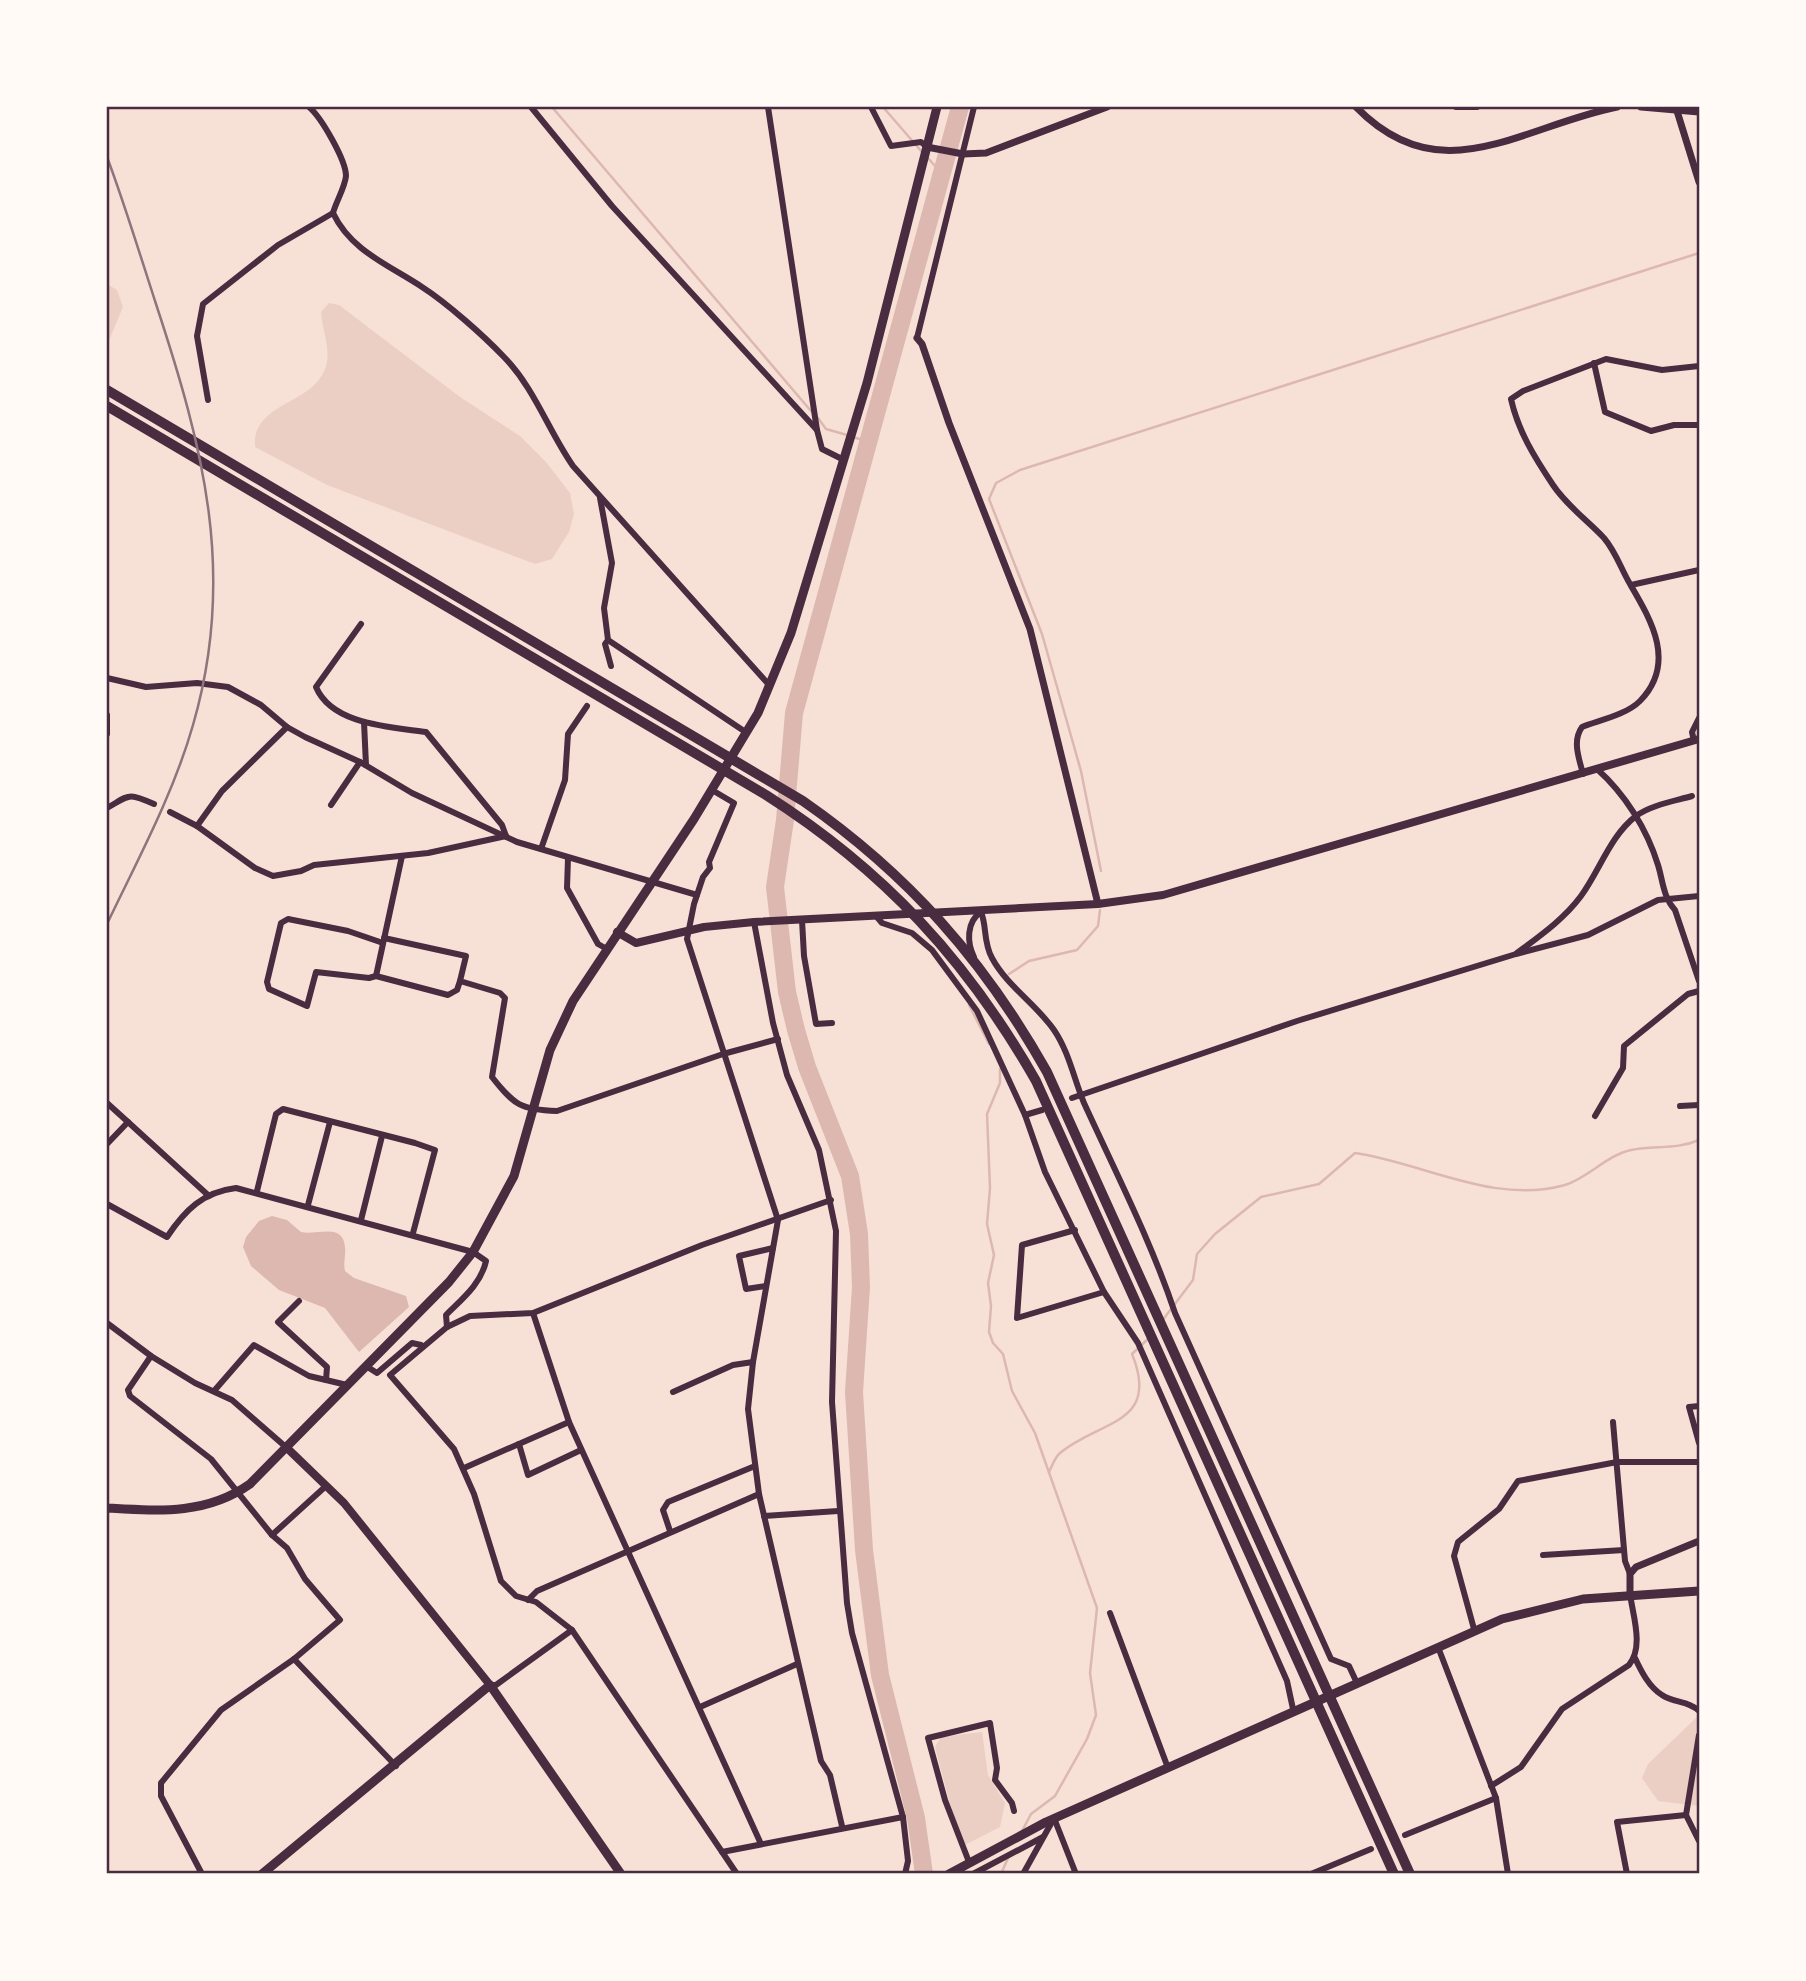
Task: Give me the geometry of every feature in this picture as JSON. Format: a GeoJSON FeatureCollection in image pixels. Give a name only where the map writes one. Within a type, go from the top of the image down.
{"type":"FeatureCollection","features":[{"type":"Feature","properties":{"kind":"highway"},"geometry":{"type":"LineString","coordinates":[[107,390],[803,801],[902,878],[975,959],[1000,993],[1046,1072],[1410,1874]]}},
{"type":"Feature","properties":{"kind":"highway"},"geometry":{"type":"LineString","coordinates":[[107,406],[766,795],[853,856],[916,914],[988,1001],[1035,1081],[1394,1874]]}},
{"type":"Feature","properties":{"kind":"main road"},"geometry":{"type":"LineString","coordinates":[[107,1508],[183,1511],[237,1493],[264,1472],[449,1282],[473,1252],[514,1176],[559,1028],[617,932],[712,790],[771,687],[791,633],[871,370],[930,147],[937,107]]}},
{"type":"Feature","properties":{"kind":"main road"},"geometry":{"type":"LineString","coordinates":[[617,932],[636,943],[687,931],[757,922],[981,912],[1098,904],[1163,895],[1697,740]]}},
{"type":"Feature","properties":{"kind":"main road"},"geometry":{"type":"LineString","coordinates":[[287,1448],[326,1486],[426,1602],[490,1685],[621,1874]]}},
{"type":"Feature","properties":{"kind":"main road"},"geometry":{"type":"LineString","coordinates":[[949,1874],[995,1847],[1050,1820],[1474,1629],[1538,1608],[1630,1594],[1699,1591]]}},
{"type":"Feature","properties":{"kind":"main road"},"geometry":{"type":"LineString","coordinates":[[262,1874],[396,1766],[490,1685]]}},
{"type":"Feature","properties":{"kind":"street"},"geometry":{"type":"LineString","coordinates":[[208,400],[197,336],[203,304],[278,245],[333,213],[346,179],[345,162],[317,114],[309,107]]}},
{"type":"Feature","properties":{"kind":"street"},"geometry":{"type":"LineString","coordinates":[[531,107],[612,206],[817,430]]}},
{"type":"Feature","properties":{"kind":"street"},"geometry":{"type":"LineString","coordinates":[[768,107],[817,430],[822,449],[844,460]]}},
{"type":"Feature","properties":{"kind":"street"},"geometry":{"type":"LineString","coordinates":[[872,107],[891,146],[921,142],[930,147],[961,153],[986,153],[1010,146],[1107,107]]}},
{"type":"Feature","properties":{"kind":"street"},"geometry":{"type":"LineString","coordinates":[[974,107],[917,338],[922,344],[953,435],[1030,629],[1098,904]]}},
{"type":"Feature","properties":{"kind":"street"},"geometry":{"type":"LineString","coordinates":[[1357,107],[1383,132],[1408,145],[1453,152],[1479,148],[1616,107]]}},
{"type":"Feature","properties":{"kind":"street"},"geometry":{"type":"LineString","coordinates":[[1456,107],[1477,107]]}},
{"type":"Feature","properties":{"kind":"street"},"geometry":{"type":"LineString","coordinates":[[1641,107],[1699,112]]}},
{"type":"Feature","properties":{"kind":"street"},"geometry":{"type":"LineString","coordinates":[[1676,109],[1699,182]]}},
{"type":"Feature","properties":{"kind":"street"},"geometry":{"type":"LineString","coordinates":[[333,213],[351,242],[425,289],[503,356],[529,386],[552,436],[573,466],[771,687]]}},
{"type":"Feature","properties":{"kind":"street"},"geometry":{"type":"LineString","coordinates":[[1583,774],[1577,749],[1578,732],[1582,727],[1638,703],[1653,680],[1658,660],[1654,624],[1615,553],[1603,537],[1576,514],[1552,484],[1520,430],[1511,400],[1524,391],[1606,359],[1622,360],[1662,370],[1699,366]]}},
{"type":"Feature","properties":{"kind":"street"},"geometry":{"type":"LineString","coordinates":[[1594,363],[1605,412],[1651,431],[1674,425],[1699,425]]}},
{"type":"Feature","properties":{"kind":"street"},"geometry":{"type":"LineString","coordinates":[[600,498],[600,511],[612,554],[604,608],[608,640],[605,644],[611,666]]}},
{"type":"Feature","properties":{"kind":"street"},"geometry":{"type":"LineString","coordinates":[[1631,585],[1699,570]]}},
{"type":"Feature","properties":{"kind":"street"},"geometry":{"type":"LineString","coordinates":[[361,624],[316,688],[319,695],[352,720],[426,732],[502,825],[506,836]]}},
{"type":"Feature","properties":{"kind":"street"},"geometry":{"type":"LineString","coordinates":[[608,640],[747,733]]}},
{"type":"Feature","properties":{"kind":"street"},"geometry":{"type":"LineString","coordinates":[[107,678],[146,687],[197,683],[228,687],[261,705],[287,727],[363,764],[412,793],[506,836],[568,858],[697,895]]}},
{"type":"Feature","properties":{"kind":"street"},"geometry":{"type":"LineString","coordinates":[[541,849],[565,780],[568,734],[587,706]]}},
{"type":"Feature","properties":{"kind":"street"},"geometry":{"type":"LineString","coordinates":[[107,715],[107,734]]}},
{"type":"Feature","properties":{"kind":"street"},"geometry":{"type":"LineString","coordinates":[[1697,740],[1692,732],[1699,718]]}},
{"type":"Feature","properties":{"kind":"street"},"geometry":{"type":"LineString","coordinates":[[331,805],[363,764],[364,722]]}},
{"type":"Feature","properties":{"kind":"street"},"geometry":{"type":"LineString","coordinates":[[197,826],[222,791],[287,727]]}},
{"type":"Feature","properties":{"kind":"street"},"geometry":{"type":"LineString","coordinates":[[1597,769],[1612,782],[1636,816],[1658,865],[1667,901],[1675,910],[1699,981]]}},
{"type":"Feature","properties":{"kind":"street"},"geometry":{"type":"LineString","coordinates":[[712,790],[734,803],[697,895],[687,940],[778,1220],[753,1363],[748,1409],[759,1494],[797,1664],[821,1760],[830,1775],[842,1826]]}},
{"type":"Feature","properties":{"kind":"street"},"geometry":{"type":"LineString","coordinates":[[107,808],[122,797],[132,794],[153,804]]}},
{"type":"Feature","properties":{"kind":"street"},"geometry":{"type":"LineString","coordinates":[[1516,954],[1551,928],[1570,909],[1583,894],[1601,858],[1636,816],[1692,796]]}},
{"type":"Feature","properties":{"kind":"street"},"geometry":{"type":"LineString","coordinates":[[170,812],[197,826],[255,868],[273,876],[301,871],[314,865],[402,856],[506,836]]}},
{"type":"Feature","properties":{"kind":"street"},"geometry":{"type":"LineString","coordinates":[[376,976],[402,856]]}},
{"type":"Feature","properties":{"kind":"street"},"geometry":{"type":"LineString","coordinates":[[568,858],[567,888],[598,944],[607,949]]}},
{"type":"Feature","properties":{"kind":"street"},"geometry":{"type":"LineString","coordinates":[[1072,1098],[1297,1021],[1516,954],[1588,935],[1658,900],[1699,895]]}},
{"type":"Feature","properties":{"kind":"street"},"geometry":{"type":"LineString","coordinates":[[975,959],[969,946],[971,927],[981,912]]}},
{"type":"Feature","properties":{"kind":"street"},"geometry":{"type":"LineString","coordinates":[[981,912],[984,938],[992,958],[1024,1000],[1054,1030],[1331,1659],[1349,1666],[1356,1681]]}},
{"type":"Feature","properties":{"kind":"street"},"geometry":{"type":"LineString","coordinates":[[876,916],[882,923],[912,933],[932,950],[977,1011],[1025,1115],[1045,1172],[1104,1292],[1138,1343],[1287,1681],[1293,1709]]}},
{"type":"Feature","properties":{"kind":"street"},"geometry":{"type":"LineString","coordinates":[[288,919],[348,930],[384,941],[466,956],[457,990],[448,995],[376,976],[369,978],[316,972],[307,1006],[269,989],[267,982],[281,923],[288,919]]}},
{"type":"Feature","properties":{"kind":"street"},"geometry":{"type":"LineString","coordinates":[[802,920],[803,956],[816,1024],[832,1023]]}},
{"type":"Feature","properties":{"kind":"street"},"geometry":{"type":"LineString","coordinates":[[757,922],[787,1075],[819,1150],[836,1231],[832,1402],[838,1511],[852,1633],[903,1816],[908,1861],[905,1874]]}},
{"type":"Feature","properties":{"kind":"street"},"geometry":{"type":"LineString","coordinates":[[460,981],[500,993],[505,998],[492,1077],[511,1102],[534,1111],[558,1111],[723,1054],[778,1039]]}},
{"type":"Feature","properties":{"kind":"street"},"geometry":{"type":"LineString","coordinates":[[1595,1116],[1623,1068],[1624,1046],[1652,1026],[1688,994],[1699,991]]}},
{"type":"Feature","properties":{"kind":"street"},"geometry":{"type":"LineString","coordinates":[[107,1103],[209,1196]]}},
{"type":"Feature","properties":{"kind":"street"},"geometry":{"type":"LineString","coordinates":[[1680,1106],[1699,1105]]}},
{"type":"Feature","properties":{"kind":"street"},"geometry":{"type":"LineString","coordinates":[[257,1191],[276,1114],[283,1110],[435,1150],[413,1233]]}},
{"type":"Feature","properties":{"kind":"street"},"geometry":{"type":"LineString","coordinates":[[1025,1115],[1042,1110]]}},
{"type":"Feature","properties":{"kind":"street"},"geometry":{"type":"LineString","coordinates":[[108,1140],[128,1122]]}},
{"type":"Feature","properties":{"kind":"street"},"geometry":{"type":"LineString","coordinates":[[308,1205],[330,1122]]}},
{"type":"Feature","properties":{"kind":"street"},"geometry":{"type":"LineString","coordinates":[[361,1220],[382,1136]]}},
{"type":"Feature","properties":{"kind":"street"},"geometry":{"type":"LineString","coordinates":[[107,1204],[167,1237],[184,1210],[209,1196],[236,1188],[257,1191],[413,1233],[473,1252],[486,1261],[484,1270],[469,1293],[446,1315],[447,1327]]}},
{"type":"Feature","properties":{"kind":"street"},"geometry":{"type":"LineString","coordinates":[[737,1874],[572,1630],[546,1609],[516,1595],[501,1581],[464,1468],[454,1449],[390,1375],[421,1345],[447,1327],[470,1317],[533,1313],[702,1245],[831,1200]]}},
{"type":"Feature","properties":{"kind":"street"},"geometry":{"type":"LineString","coordinates":[[1075,1230],[1022,1245],[1017,1318],[1104,1292]]}},
{"type":"Feature","properties":{"kind":"street"},"geometry":{"type":"LineString","coordinates":[[766,1286],[746,1289],[738,1256],[773,1248]]}},
{"type":"Feature","properties":{"kind":"street"},"geometry":{"type":"LineString","coordinates":[[299,1301],[278,1322],[327,1367],[326,1380]]}},
{"type":"Feature","properties":{"kind":"street"},"geometry":{"type":"LineString","coordinates":[[533,1313],[581,1450],[761,1844]]}},
{"type":"Feature","properties":{"kind":"street"},"geometry":{"type":"LineString","coordinates":[[107,1324],[151,1356],[232,1400],[287,1448]]}},
{"type":"Feature","properties":{"kind":"street"},"geometry":{"type":"LineString","coordinates":[[366,1366],[377,1373],[412,1343],[421,1345]]}},
{"type":"Feature","properties":{"kind":"street"},"geometry":{"type":"LineString","coordinates":[[214,1391],[254,1345],[289,1367],[347,1385]]}},
{"type":"Feature","properties":{"kind":"street"},"geometry":{"type":"LineString","coordinates":[[151,1356],[132,1382],[128,1390],[130,1396],[211,1459],[272,1535],[287,1548],[305,1579],[340,1620],[294,1659],[221,1710],[162,1783],[161,1796],[202,1874]]}},
{"type":"Feature","properties":{"kind":"street"},"geometry":{"type":"LineString","coordinates":[[673,1392],[733,1365],[753,1363]]}},
{"type":"Feature","properties":{"kind":"street"},"geometry":{"type":"LineString","coordinates":[[1699,1406],[1689,1407],[1699,1443]]}},
{"type":"Feature","properties":{"kind":"street"},"geometry":{"type":"LineString","coordinates":[[464,1468],[569,1422]]}},
{"type":"Feature","properties":{"kind":"street"},"geometry":{"type":"LineString","coordinates":[[1491,1786],[1521,1767],[1562,1709],[1629,1665],[1635,1658],[1637,1645],[1630,1574],[1624,1550],[1613,1422]]}},
{"type":"Feature","properties":{"kind":"street"},"geometry":{"type":"LineString","coordinates":[[519,1444],[528,1475],[581,1450]]}},
{"type":"Feature","properties":{"kind":"street"},"geometry":{"type":"LineString","coordinates":[[1474,1629],[1457,1575],[1454,1556],[1458,1542],[1499,1509],[1518,1481],[1617,1462],[1699,1462]]}},
{"type":"Feature","properties":{"kind":"street"},"geometry":{"type":"LineString","coordinates":[[670,1531],[663,1510],[668,1502],[755,1466]]}},
{"type":"Feature","properties":{"kind":"street"},"geometry":{"type":"LineString","coordinates":[[272,1535],[326,1486]]}},
{"type":"Feature","properties":{"kind":"street"},"geometry":{"type":"LineString","coordinates":[[528,1600],[537,1591],[628,1549],[759,1494]]}},
{"type":"Feature","properties":{"kind":"street"},"geometry":{"type":"LineString","coordinates":[[764,1516],[838,1511]]}},
{"type":"Feature","properties":{"kind":"street"},"geometry":{"type":"LineString","coordinates":[[1630,1574],[1636,1567],[1699,1541]]}},
{"type":"Feature","properties":{"kind":"street"},"geometry":{"type":"LineString","coordinates":[[1543,1555],[1624,1550]]}},
{"type":"Feature","properties":{"kind":"street"},"geometry":{"type":"LineString","coordinates":[[1110,1613],[1168,1768]]}},
{"type":"Feature","properties":{"kind":"street"},"geometry":{"type":"LineString","coordinates":[[490,1685],[496,1685],[572,1630]]}},
{"type":"Feature","properties":{"kind":"street"},"geometry":{"type":"LineString","coordinates":[[1438,1647],[1496,1798],[1508,1874]]}},
{"type":"Feature","properties":{"kind":"street"},"geometry":{"type":"LineString","coordinates":[[1635,1658],[1644,1675],[1662,1695],[1693,1706],[1699,1711]]}},
{"type":"Feature","properties":{"kind":"street"},"geometry":{"type":"LineString","coordinates":[[294,1659],[396,1766]]}},
{"type":"Feature","properties":{"kind":"street"},"geometry":{"type":"LineString","coordinates":[[700,1707],[797,1664]]}},
{"type":"Feature","properties":{"kind":"street"},"geometry":{"type":"LineString","coordinates":[[969,1862],[945,1800],[928,1738],[990,1723],[997,1768],[995,1780],[1012,1803],[1014,1811]]}},
{"type":"Feature","properties":{"kind":"street"},"geometry":{"type":"LineString","coordinates":[[1699,1735],[1686,1815],[1699,1841]]}},
{"type":"Feature","properties":{"kind":"street"},"geometry":{"type":"LineString","coordinates":[[1405,1835],[1496,1798]]}},
{"type":"Feature","properties":{"kind":"street"},"geometry":{"type":"LineString","coordinates":[[1627,1874],[1617,1822],[1686,1815]]}},
{"type":"Feature","properties":{"kind":"street"},"geometry":{"type":"LineString","coordinates":[[722,1852],[903,1816]]}},
{"type":"Feature","properties":{"kind":"street"},"geometry":{"type":"LineString","coordinates":[[1023,1874],[1044,1837],[1050,1820]]}},
{"type":"Feature","properties":{"kind":"street"},"geometry":{"type":"LineString","coordinates":[[1050,1820],[1076,1874]]}},
{"type":"Feature","properties":{"kind":"street"},"geometry":{"type":"LineString","coordinates":[[973,1874],[1044,1837]]}},
{"type":"Feature","properties":{"kind":"street"},"geometry":{"type":"LineString","coordinates":[[1311,1874],[1371,1849]]}},
{"type":"Feature","properties":{"kind":"shaded area"},"geometry":{"type":"Polygon","coordinates":[[[107,284],[117,290],[123,307],[107,345],[107,284]]]}},
{"type":"Feature","properties":{"kind":"shaded area"},"geometry":{"type":"Polygon","coordinates":[[[329,303],[339,305],[460,397],[520,436],[546,462],[570,493],[574,514],[569,532],[552,559],[535,564],[327,485],[255,447],[257,432],[263,421],[309,389],[326,366],[327,353],[321,312],[329,303]]]}},
{"type":"Feature","properties":{"kind":"shaded area"},"geometry":{"type":"Polygon","coordinates":[[[272,1216],[287,1220],[301,1232],[334,1232],[339,1235],[345,1247],[345,1271],[354,1278],[406,1296],[409,1307],[359,1352],[325,1308],[279,1290],[251,1266],[243,1247],[246,1237],[259,1221],[272,1216]]]}},
{"type":"Feature","properties":{"kind":"shaded area"},"geometry":{"type":"Polygon","coordinates":[[[1699,1715],[1699,1806],[1658,1801],[1642,1778],[1648,1764],[1699,1715]]]}},
{"type":"Feature","properties":{"kind":"shaded area"},"geometry":{"type":"Polygon","coordinates":[[[982,1732],[988,1775],[1005,1803],[1000,1827],[965,1845],[950,1804],[935,1747],[941,1737],[982,1732]]]}},
{"type":"Feature","properties":{"kind":"waterway"},"geometry":{"type":"LineString","coordinates":[[552,107],[811,411]]}},
{"type":"Feature","properties":{"kind":"waterway"},"geometry":{"type":"LineString","coordinates":[[883,107],[922,152]]}},
{"type":"Feature","properties":{"kind":"waterway"},"geometry":{"type":"LineString","coordinates":[[924,1874],[916,1818],[880,1675],[864,1550],[854,1392],[861,1287],[859,1234],[850,1176],[807,1067],[796,1030],[787,992],[775,887],[785,820],[794,713],[960,107]]}},
{"type":"Feature","properties":{"kind":"waterway"},"geometry":{"type":"LineString","coordinates":[[927,157],[943,175]]}},
{"type":"Feature","properties":{"kind":"waterway"},"geometry":{"type":"LineString","coordinates":[[1101,871],[1081,771],[1042,634],[989,499],[996,483],[1020,470],[1699,253]]}},
{"type":"Feature","properties":{"kind":"waterway"},"geometry":{"type":"LineString","coordinates":[[818,418],[826,429],[847,435]]}},
{"type":"Feature","properties":{"kind":"waterway"},"geometry":{"type":"LineString","coordinates":[[853,437],[869,442]]}},
{"type":"Feature","properties":{"kind":"waterway"},"geometry":{"type":"LineString","coordinates":[[1009,974],[1029,961],[1077,950],[1098,926],[1100,910]]}},
{"type":"Feature","properties":{"kind":"waterway"},"geometry":{"type":"LineString","coordinates":[[969,1005],[989,1044]]}},
{"type":"Feature","properties":{"kind":"waterway"},"geometry":{"type":"LineString","coordinates":[[1000,1069],[1000,1083],[987,1114],[990,1188],[987,1224],[994,1255],[988,1283],[991,1306],[989,1332],[993,1343],[1003,1354],[1012,1391],[1035,1433],[1097,1608],[1090,1673],[1096,1715],[1087,1739],[1055,1796],[1031,1814],[1022,1831]]}},
{"type":"Feature","properties":{"kind":"waterway"},"geometry":{"type":"LineString","coordinates":[[1162,1321],[1193,1280],[1197,1254],[1215,1234],[1261,1197],[1319,1184],[1355,1153],[1486,1186],[1538,1190],[1573,1182],[1606,1161],[1631,1150],[1682,1145],[1699,1140]]}},
{"type":"Feature","properties":{"kind":"waterway"},"geometry":{"type":"LineString","coordinates":[[1049,1472],[1060,1453],[1075,1442],[1122,1418],[1132,1408],[1138,1395],[1139,1377],[1132,1354],[1149,1338]]}},
{"type":"Feature","properties":{"kind":"waterway"},"geometry":{"type":"LineString","coordinates":[[1001,1874],[1008,1858]]}},
{"type":"Feature","properties":{"kind":"railway"},"geometry":{"type":"LineString","coordinates":[[107,157],[188,409],[209,512],[213,563],[212,616],[206,669],[193,725],[165,802],[107,924]]}}]}
